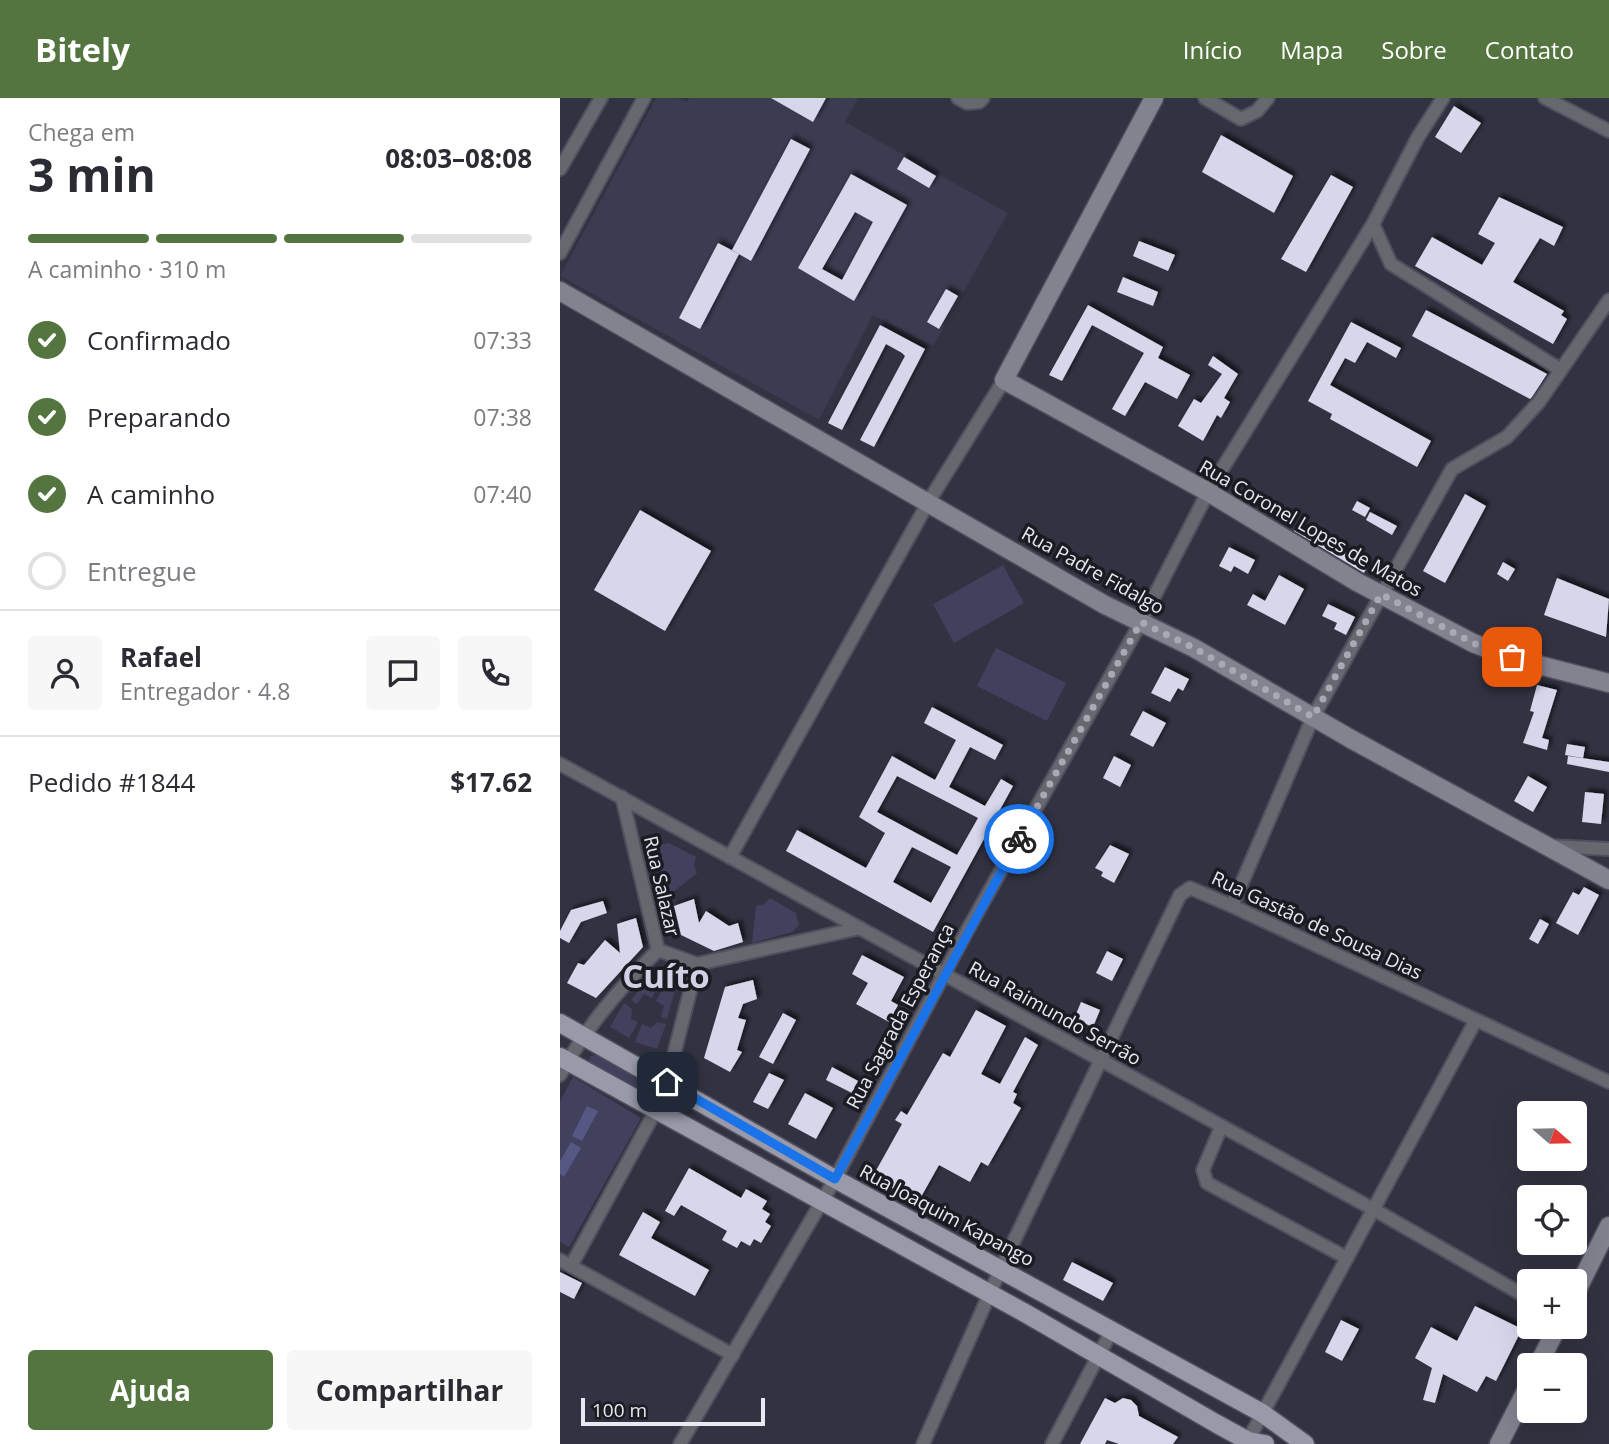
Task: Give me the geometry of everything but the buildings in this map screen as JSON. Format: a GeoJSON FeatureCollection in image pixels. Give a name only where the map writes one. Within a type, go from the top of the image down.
{"type":"FeatureCollection","features":[{"type":"Feature","properties":{"kind":"main road","name":"Rua Joaquim Kapango"},"geometry":{"type":"LineString","coordinates":[[560,1023],[835,1179],[1262,1413],[1306,1444]]}},
{"type":"Feature","properties":{"kind":"main road"},"geometry":{"type":"LineString","coordinates":[[563,1065],[656,1110],[1100,1355],[1253,1443]]}},
{"type":"Feature","properties":{"kind":"main road"},"geometry":{"type":"LineString","coordinates":[[891,1239],[905,1216]]}},
{"type":"Feature","properties":{"kind":"main road"},"geometry":{"type":"LineString","coordinates":[[922,1256],[936,1233]]}},
{"type":"Feature","properties":{"kind":"main road","name":"Rua Joaquim Kapango"},"geometry":{"type":"LineString","coordinates":[[1298,1444],[1306,1444]]}},
{"type":"Feature","properties":{"kind":"street"},"geometry":{"type":"LineString","coordinates":[[560,169],[601,98]]}},
{"type":"Feature","properties":{"kind":"street"},"geometry":{"type":"LineString","coordinates":[[560,253],[644,98]]}},
{"type":"Feature","properties":{"kind":"street"},"geometry":{"type":"LineString","coordinates":[[958,98],[967,103],[979,102],[983,98]]}},
{"type":"Feature","properties":{"kind":"street"},"geometry":{"type":"LineString","coordinates":[[730,857],[929,501],[1004,380],[1154,98]]}},
{"type":"Feature","properties":{"kind":"street"},"geometry":{"type":"LineString","coordinates":[[1205,98],[1241,119],[1257,111],[1268,98]]}},
{"type":"Feature","properties":{"kind":"street","name":"Rua Sagrada Esperança"},"geometry":{"type":"LineString","coordinates":[[680,1444],[835,1179],[1141,622],[1208,492],[1373,224],[1418,137],[1443,98]]}},
{"type":"Feature","properties":{"kind":"street"},"geometry":{"type":"LineString","coordinates":[[1545,98],[1609,131]]}},
{"type":"Feature","properties":{"kind":"street"},"geometry":{"type":"LineString","coordinates":[[1373,224],[1391,264],[1561,370]]}},
{"type":"Feature","properties":{"kind":"street","name":"Rua Padre Fidalgo"},"geometry":{"type":"LineString","coordinates":[[560,291],[929,501],[1105,605],[1194,648],[1313,717],[1609,880]]}},
{"type":"Feature","properties":{"kind":"street"},"geometry":{"type":"LineString","coordinates":[[1232,906],[1313,717],[1452,469],[1507,436],[1539,402],[1609,300]]}},
{"type":"Feature","properties":{"kind":"street","name":"Rua Coronel Lopes de Matos"},"geometry":{"type":"LineString","coordinates":[[1004,380],[1208,492],[1381,594],[1473,643],[1523,661],[1609,683]]}},
{"type":"Feature","properties":{"kind":"street","name":"Rua Raimundo Serrão"},"geometry":{"type":"LineString","coordinates":[[560,764],[1373,1209],[1517,1292]]}},
{"type":"Feature","properties":{"kind":"street","name":"Rua Salazar"},"geometry":{"type":"LineString","coordinates":[[563,1065],[613,995],[658,950],[622,797]]}},
{"type":"Feature","properties":{"kind":"street"},"geometry":{"type":"LineString","coordinates":[[1546,845],[1609,849]]}},
{"type":"Feature","properties":{"kind":"street","name":"Rua Gastão de Sousa Dias"},"geometry":{"type":"LineString","coordinates":[[923,1444],[989,1294],[1098,1060],[1180,895],[1190,888],[1609,1082]]}},
{"type":"Feature","properties":{"kind":"street"},"geometry":{"type":"LineString","coordinates":[[658,950],[697,964],[860,928]]}},
{"type":"Feature","properties":{"kind":"street"},"geometry":{"type":"LineString","coordinates":[[697,964],[667,1082],[656,1110],[565,1263],[733,1355]]}},
{"type":"Feature","properties":{"kind":"street"},"geometry":{"type":"LineString","coordinates":[[1253,1443],[1262,1413],[1476,1020]]}},
{"type":"Feature","properties":{"kind":"street"},"geometry":{"type":"LineString","coordinates":[[1222,1127],[1203,1170],[1208,1183],[1347,1258]]}},
{"type":"Feature","properties":{"kind":"street"},"geometry":{"type":"LineString","coordinates":[[1587,1270],[1609,1226]]}},
{"type":"Feature","properties":{"kind":"street"},"geometry":{"type":"LineString","coordinates":[[1052,1444],[1112,1330]]}},
{"type":"Feature","properties":{"kind":"street"},"geometry":{"type":"LineString","coordinates":[[1499,1444],[1517,1409]]}},
{"type":"Feature","properties":{"kind":"shaded area"},"geometry":{"type":"Polygon","coordinates":[[[656,98],[678,98],[687,102],[689,98],[858,98],[845,122],[1008,213],[933,346],[873,315],[819,420],[560,276],[656,98]]]}},
{"type":"Feature","properties":{"kind":"shaded area"},"geometry":{"type":"Polygon","coordinates":[[[1003,565],[1024,603],[954,643],[933,604],[1003,565]]]}},
{"type":"Feature","properties":{"kind":"shaded area"},"geometry":{"type":"Polygon","coordinates":[[[996,648],[1066,683],[1047,721],[977,686],[996,648]]]}},
{"type":"Feature","properties":{"kind":"shaded area"},"geometry":{"type":"Polygon","coordinates":[[[669,843],[696,857],[694,865],[697,873],[668,896],[656,854],[660,845],[669,843]]]}},
{"type":"Feature","properties":{"kind":"shaded area"},"geometry":{"type":"Polygon","coordinates":[[[770,898],[796,913],[799,925],[792,932],[752,943],[756,906],[764,904],[770,898]]]}},
{"type":"Feature","properties":{"kind":"shaded area"},"geometry":{"type":"Polygon","coordinates":[[[655,973],[660,980],[652,998],[644,994],[637,1004],[631,1000],[651,974],[655,973]]]}},
{"type":"Feature","properties":{"kind":"shaded area"},"geometry":{"type":"Polygon","coordinates":[[[672,982],[676,987],[667,1019],[661,1017],[664,1006],[656,1001],[665,984],[672,982]]]}},
{"type":"Feature","properties":{"kind":"shaded area"},"geometry":{"type":"Polygon","coordinates":[[[624,1003],[632,1009],[631,1019],[638,1022],[629,1038],[610,1027],[624,1003]]]}},
{"type":"Feature","properties":{"kind":"shaded area"},"geometry":{"type":"Polygon","coordinates":[[[657,1022],[666,1024],[657,1049],[635,1042],[642,1024],[651,1028],[657,1022]]]}},
{"type":"Feature","properties":{"kind":"shaded area"},"geometry":{"type":"Polygon","coordinates":[[[598,1055],[651,1083],[651,1090],[644,1093],[589,1063],[590,1056],[598,1055]]]}},
{"type":"Feature","properties":{"kind":"shaded area"},"geometry":{"type":"Polygon","coordinates":[[[573,1077],[641,1118],[569,1247],[560,1242],[560,1101],[573,1077]]]}},
{"type":"Feature","properties":{"kind":"shaded area"},"geometry":{"type":"Polygon","coordinates":[[[587,1106],[598,1111],[582,1141],[572,1136],[587,1106]]]}},
{"type":"Feature","properties":{"kind":"shaded area"},"geometry":{"type":"Polygon","coordinates":[[[571,1142],[581,1148],[564,1177],[560,1174],[560,1161],[571,1142]]]}},
{"type":"Feature","properties":{"kind":"way so far"},"geometry":{"type":"LineString","coordinates":[[1019,839],[1141,622],[1194,648],[1313,717],[1381,594],[1473,643],[1512,657]]}},
{"type":"Feature","properties":{"kind":"district","name":"Cuíto"},"geometry":{"type":"Point","coordinates":[666,976]}},
{"type":"Feature","properties":{"kind":"route"},"geometry":{"type":"LineString","coordinates":[[667,1082],[835,1179],[1019,839]]}}]}
